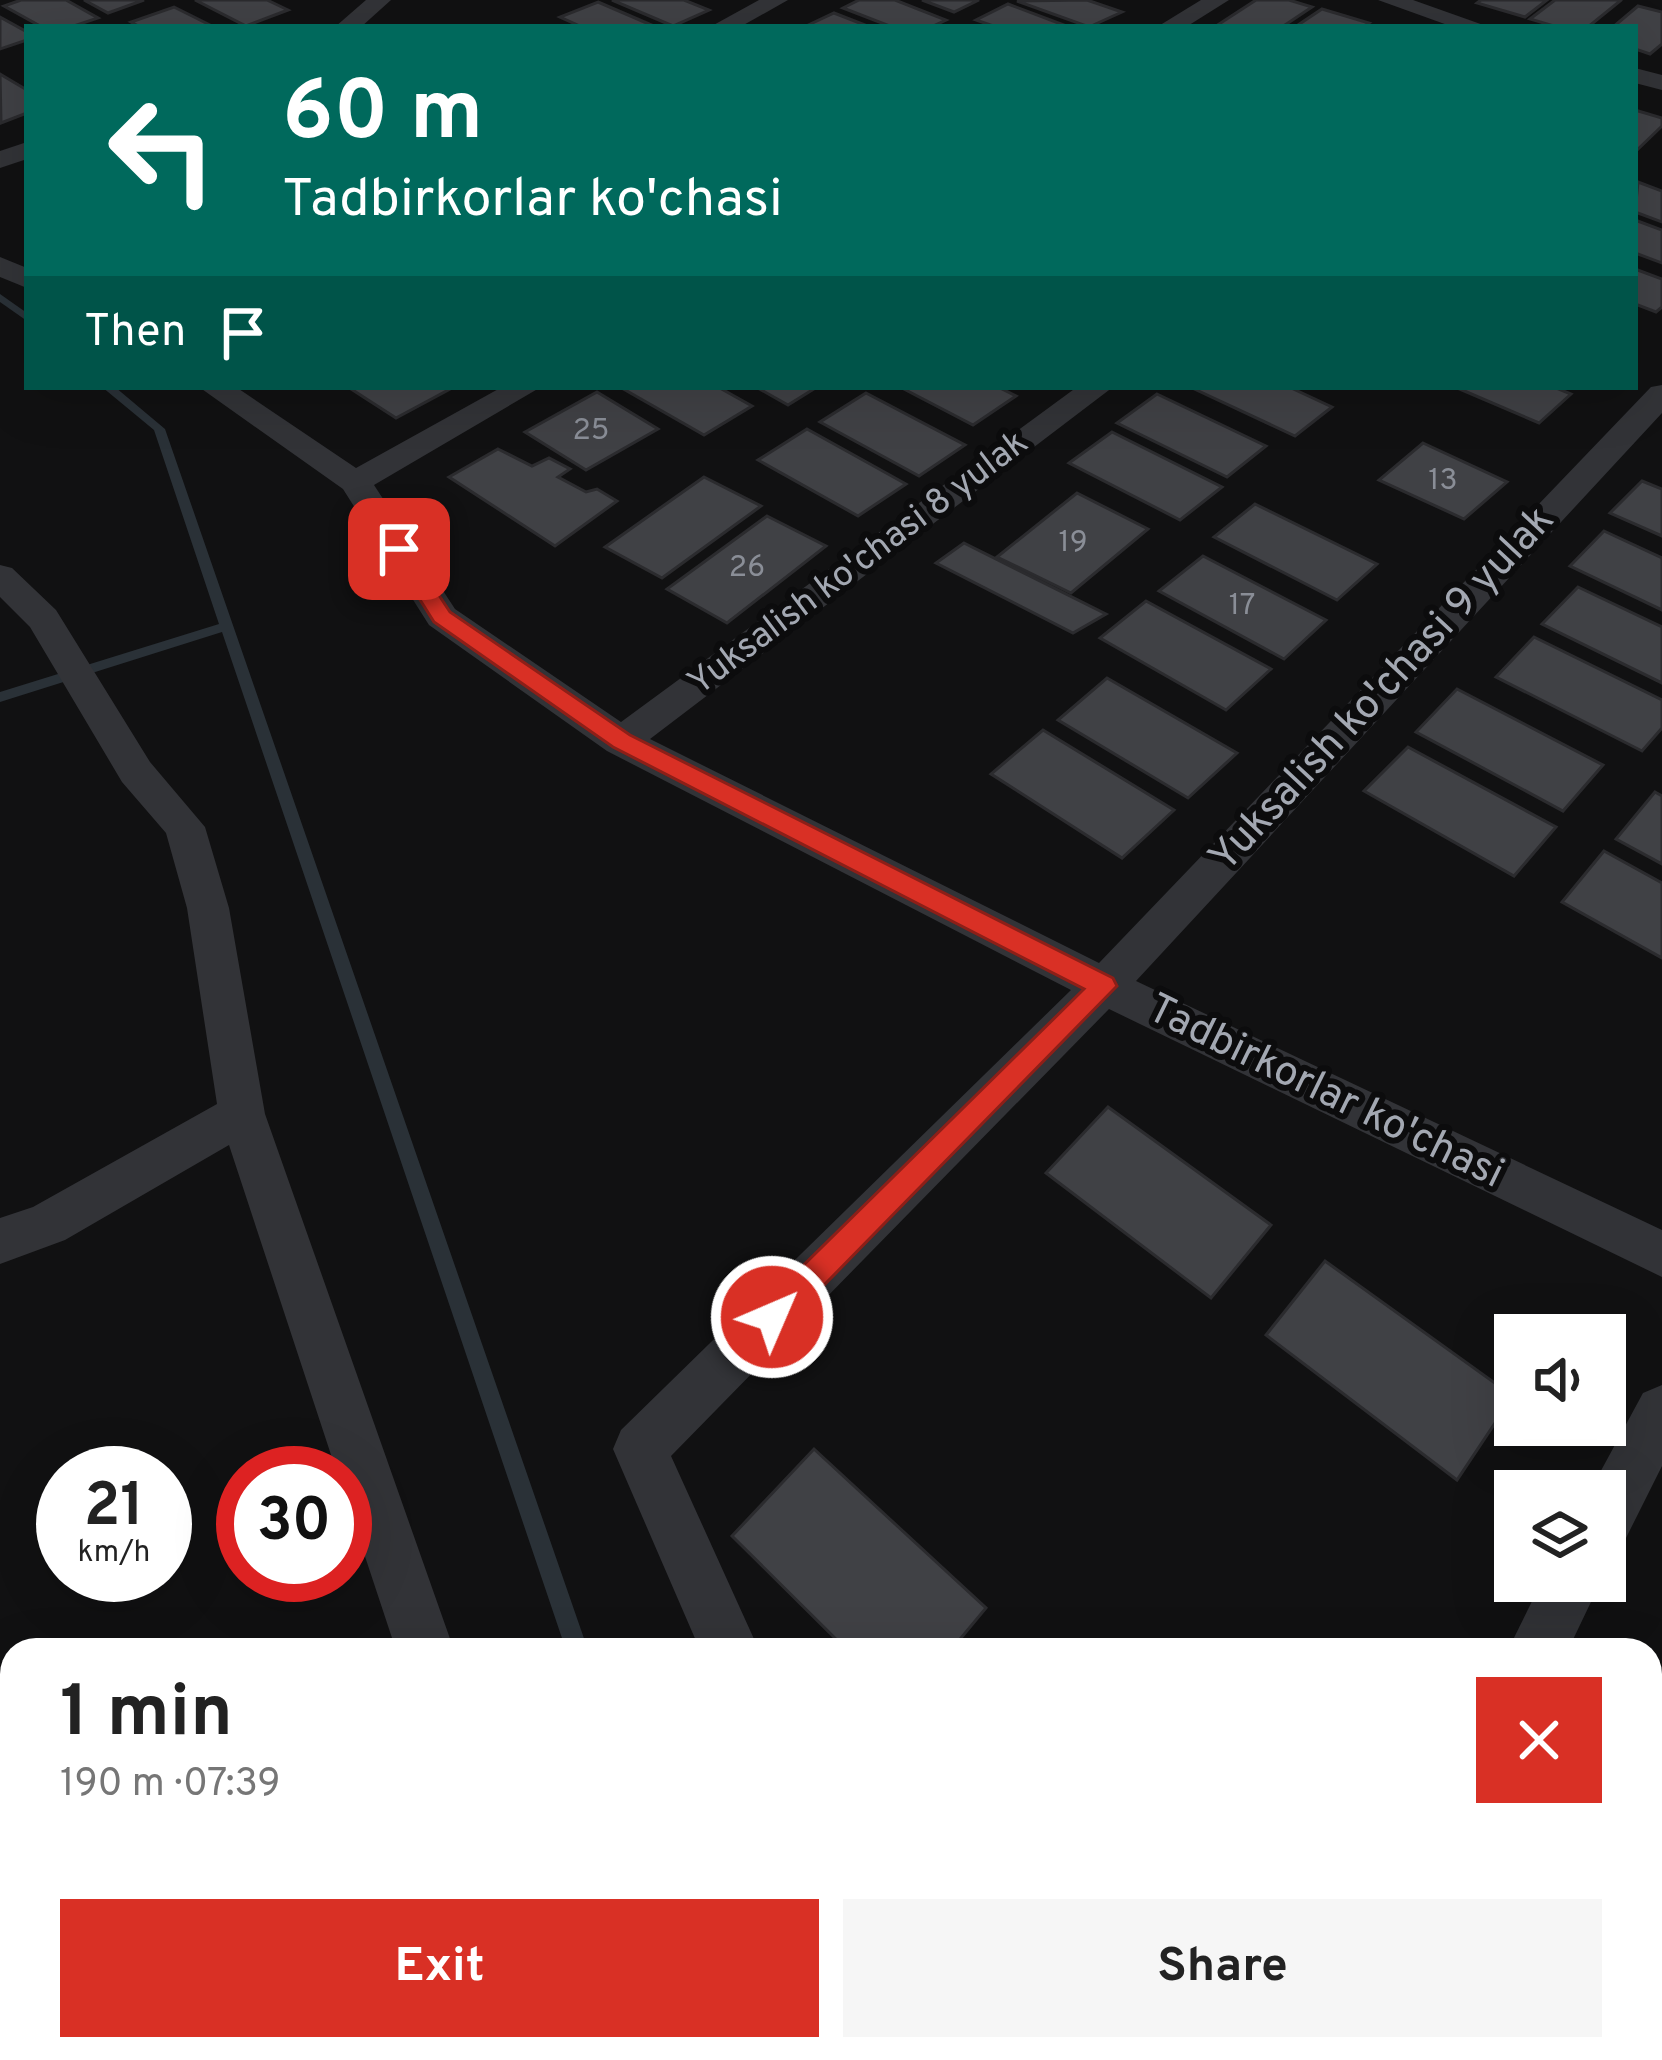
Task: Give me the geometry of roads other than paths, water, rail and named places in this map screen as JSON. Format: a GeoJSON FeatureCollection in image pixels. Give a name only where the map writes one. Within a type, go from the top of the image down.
{"type":"FeatureCollection","features":[{"type":"Feature","properties":{"kind":"street"},"geometry":{"type":"LineString","coordinates":[[351,24],[380,0]]}},
{"type":"Feature","properties":{"kind":"street"},"geometry":{"type":"LineString","coordinates":[[728,24],[776,0]]}},
{"type":"Feature","properties":{"kind":"street"},"geometry":{"type":"LineString","coordinates":[[1174,24],[1218,0]]}},
{"type":"Feature","properties":{"kind":"street"},"geometry":{"type":"LineString","coordinates":[[1389,0],[1467,24]]}},
{"type":"Feature","properties":{"kind":"street"},"geometry":{"type":"LineString","coordinates":[[219,390],[356,482],[520,390]]}},
{"type":"Feature","properties":{"kind":"street","name":"Yuksalish ko'chasi 8 yulak"},"geometry":{"type":"LineString","coordinates":[[621,741],[1093,390]]}},
{"type":"Feature","properties":{"kind":"street","name":"Yuksalish ko'chasi 9 yulak"},"geometry":{"type":"LineString","coordinates":[[725,1638],[640,1449],[1103,986],[1662,394]]}},
{"type":"Feature","properties":{"kind":"street","name":"Tadbirkorlar ko'chasi"},"geometry":{"type":"LineString","coordinates":[[356,482],[442,617],[621,741],[1103,986],[1662,1254]]}},
{"type":"Feature","properties":{"kind":"street"},"geometry":{"type":"LineString","coordinates":[[0,576],[43,619],[136,772],[185,827],[208,908],[242,1114],[421,1638]]}},
{"type":"Feature","properties":{"kind":"street"},"geometry":{"type":"LineString","coordinates":[[0,1240],[47,1224],[242,1114]]}},
{"type":"Feature","properties":{"kind":"street"},"geometry":{"type":"LineString","coordinates":[[1626,1480],[1662,1411]]}},
{"type":"Feature","properties":{"kind":"street"},"geometry":{"type":"LineString","coordinates":[[1543,1638],[1562,1602]]}},
{"type":"Feature","properties":{"kind":"waterway"},"geometry":{"type":"LineString","coordinates":[[0,297],[24,316]]}},
{"type":"Feature","properties":{"kind":"waterway"},"geometry":{"type":"LineString","coordinates":[[112,390],[159,429],[573,1638]]}},
{"type":"Feature","properties":{"kind":"waterway"},"geometry":{"type":"LineString","coordinates":[[0,697],[226,626]]}}]}
